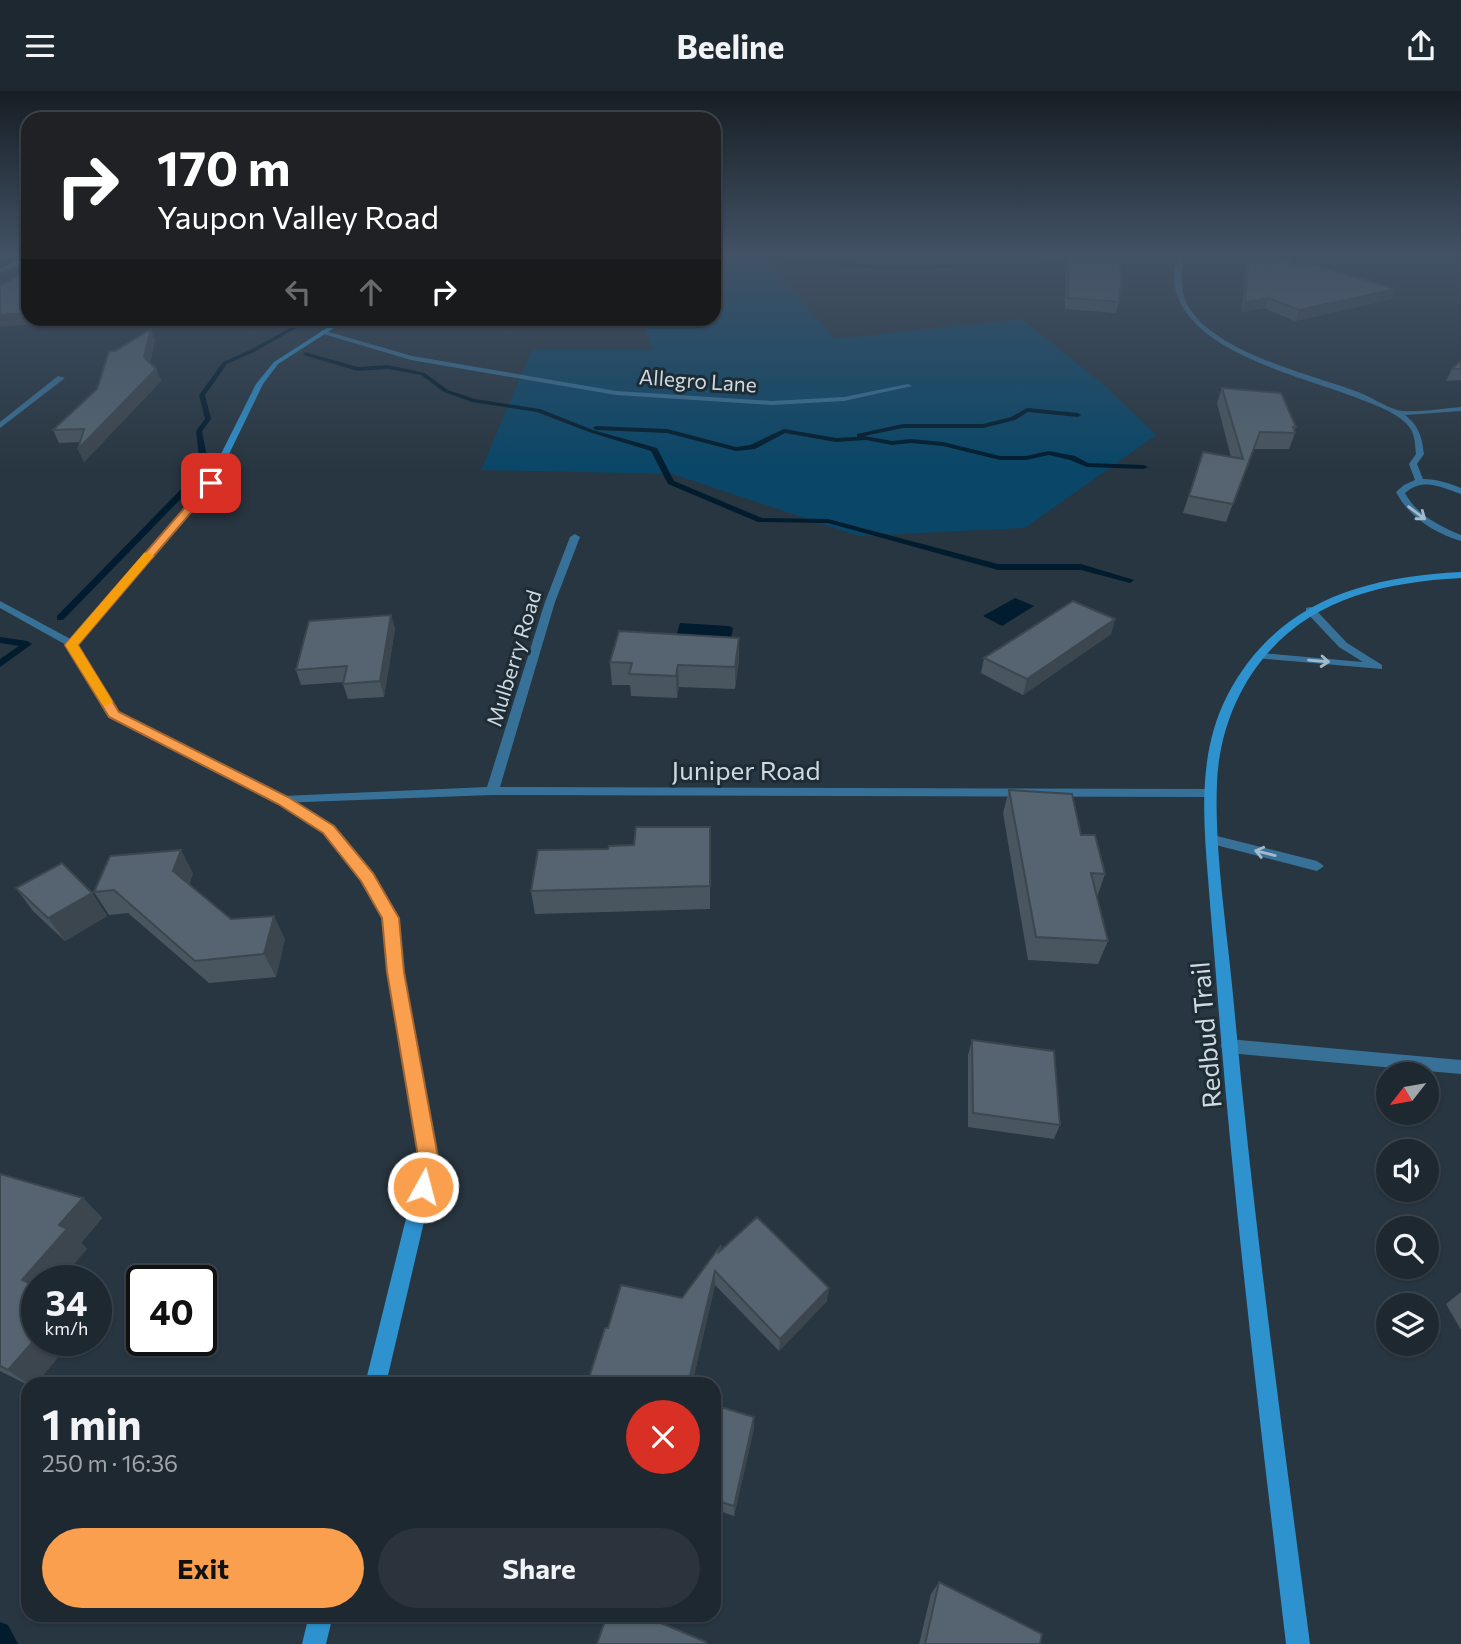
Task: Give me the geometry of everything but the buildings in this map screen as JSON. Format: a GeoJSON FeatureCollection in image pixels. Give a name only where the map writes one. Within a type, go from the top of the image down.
{"type":"FeatureCollection","features":[{"type":"Feature","properties":{"kind":"street"},"geometry":{"type":"LineString","coordinates":[[72,645],[211,483],[260,384],[276,363],[332,326]]}},
{"type":"Feature","properties":{"kind":"street"},"geometry":{"type":"LineString","coordinates":[[1204,326],[1229,346],[1278,367],[1344,388],[1398,413],[1416,433],[1420,454],[1413,464],[1419,480]]}},
{"type":"Feature","properties":{"kind":"street","name":"Allegro Lane"},"geometry":{"type":"LineString","coordinates":[[322,332],[411,358],[616,393],[772,403],[844,399],[908,386]]}},
{"type":"Feature","properties":{"kind":"street"},"geometry":{"type":"LineString","coordinates":[[0,426],[61,378]]}},
{"type":"Feature","properties":{"kind":"street"},"geometry":{"type":"LineString","coordinates":[[1398,413],[1461,409]]}},
{"type":"Feature","properties":{"kind":"street"},"geometry":{"type":"LineString","coordinates":[[1461,491],[1446,484],[1419,480],[1409,483],[1400,492],[1405,503],[1435,526],[1461,538]]}},
{"type":"Feature","properties":{"kind":"street","name":"Mulberry Road"},"geometry":{"type":"LineString","coordinates":[[492,792],[550,602],[575,537]]}},
{"type":"Feature","properties":{"kind":"street","name":"Redbud Trail"},"geometry":{"type":"LineString","coordinates":[[1298,1644],[1259,1329],[1229,1046],[1210,793],[1216,739],[1234,693],[1268,645],[1310,610],[1342,594],[1386,580],[1461,575]]}},
{"type":"Feature","properties":{"kind":"street"},"geometry":{"type":"LineString","coordinates":[[0,604],[72,645],[114,714],[283,800],[329,829],[368,877],[390,918],[396,972],[429,1162],[378,1377]]}},
{"type":"Feature","properties":{"kind":"street"},"geometry":{"type":"LineString","coordinates":[[1260,656],[1378,667],[1343,645],[1310,610]]}},
{"type":"Feature","properties":{"kind":"street","name":"Juniper Road"},"geometry":{"type":"LineString","coordinates":[[283,800],[492,792],[1210,793]]}},
{"type":"Feature","properties":{"kind":"street"},"geometry":{"type":"LineString","coordinates":[[1213,840],[1317,866]]}},
{"type":"Feature","properties":{"kind":"street"},"geometry":{"type":"LineString","coordinates":[[1229,1046],[1461,1067]]}},
{"type":"Feature","properties":{"kind":"street"},"geometry":{"type":"LineString","coordinates":[[314,1644],[319,1622]]}},
{"type":"Feature","properties":{"kind":"shaded area"},"geometry":{"type":"Polygon","coordinates":[[[645,326],[824,326],[835,339],[952,326],[1031,326],[1105,386],[1156,435],[1025,528],[859,536],[672,474],[481,470],[532,350],[652,350],[645,326]]]}},
{"type":"Feature","properties":{"kind":"shaded area"},"geometry":{"type":"Polygon","coordinates":[[[1015,598],[1034,606],[1002,626],[983,616],[1015,598]]]}},
{"type":"Feature","properties":{"kind":"shaded area"},"geometry":{"type":"Polygon","coordinates":[[[680,623],[733,628],[731,638],[676,637],[680,623]]]}},
{"type":"Feature","properties":{"kind":"waterway"},"geometry":{"type":"LineString","coordinates":[[60,618],[196,479],[203,457],[199,431],[208,419],[202,395],[225,363],[296,326]]}},
{"type":"Feature","properties":{"kind":"waterway"},"geometry":{"type":"LineString","coordinates":[[305,354],[358,369],[388,367],[423,374],[446,391],[474,401],[538,410],[591,431],[654,450],[671,482],[761,520],[828,521],[998,567],[1081,567],[1130,580]]}},
{"type":"Feature","properties":{"kind":"waterway"},"geometry":{"type":"LineString","coordinates":[[859,435],[903,426],[983,426],[1013,418],[1027,410],[1078,415]]}},
{"type":"Feature","properties":{"kind":"waterway"},"geometry":{"type":"LineString","coordinates":[[596,428],[667,431],[736,449],[752,447],[784,431],[836,440],[866,438],[892,443],[911,441],[943,444],[1000,458],[1026,458],[1049,453],[1072,458],[1087,465],[1144,467]]}},
{"type":"Feature","properties":{"kind":"waterway"},"geometry":{"type":"LineString","coordinates":[[0,640],[27,644],[0,664]]}},
{"type":"Feature","properties":{"kind":"waterway"},"geometry":{"type":"LineString","coordinates":[[0,1633],[7,1644]]}},
{"type":"Feature","properties":{"kind":"slow traffic"},"geometry":{"type":"LineString","coordinates":[[106,702],[72,645],[148,556]]}},
{"type":"Feature","properties":{"kind":"route"},"geometry":{"type":"LineString","coordinates":[[211,483],[72,645],[114,714],[283,800],[329,829],[368,877],[390,918],[396,972],[429,1162],[423,1187]]}}]}
